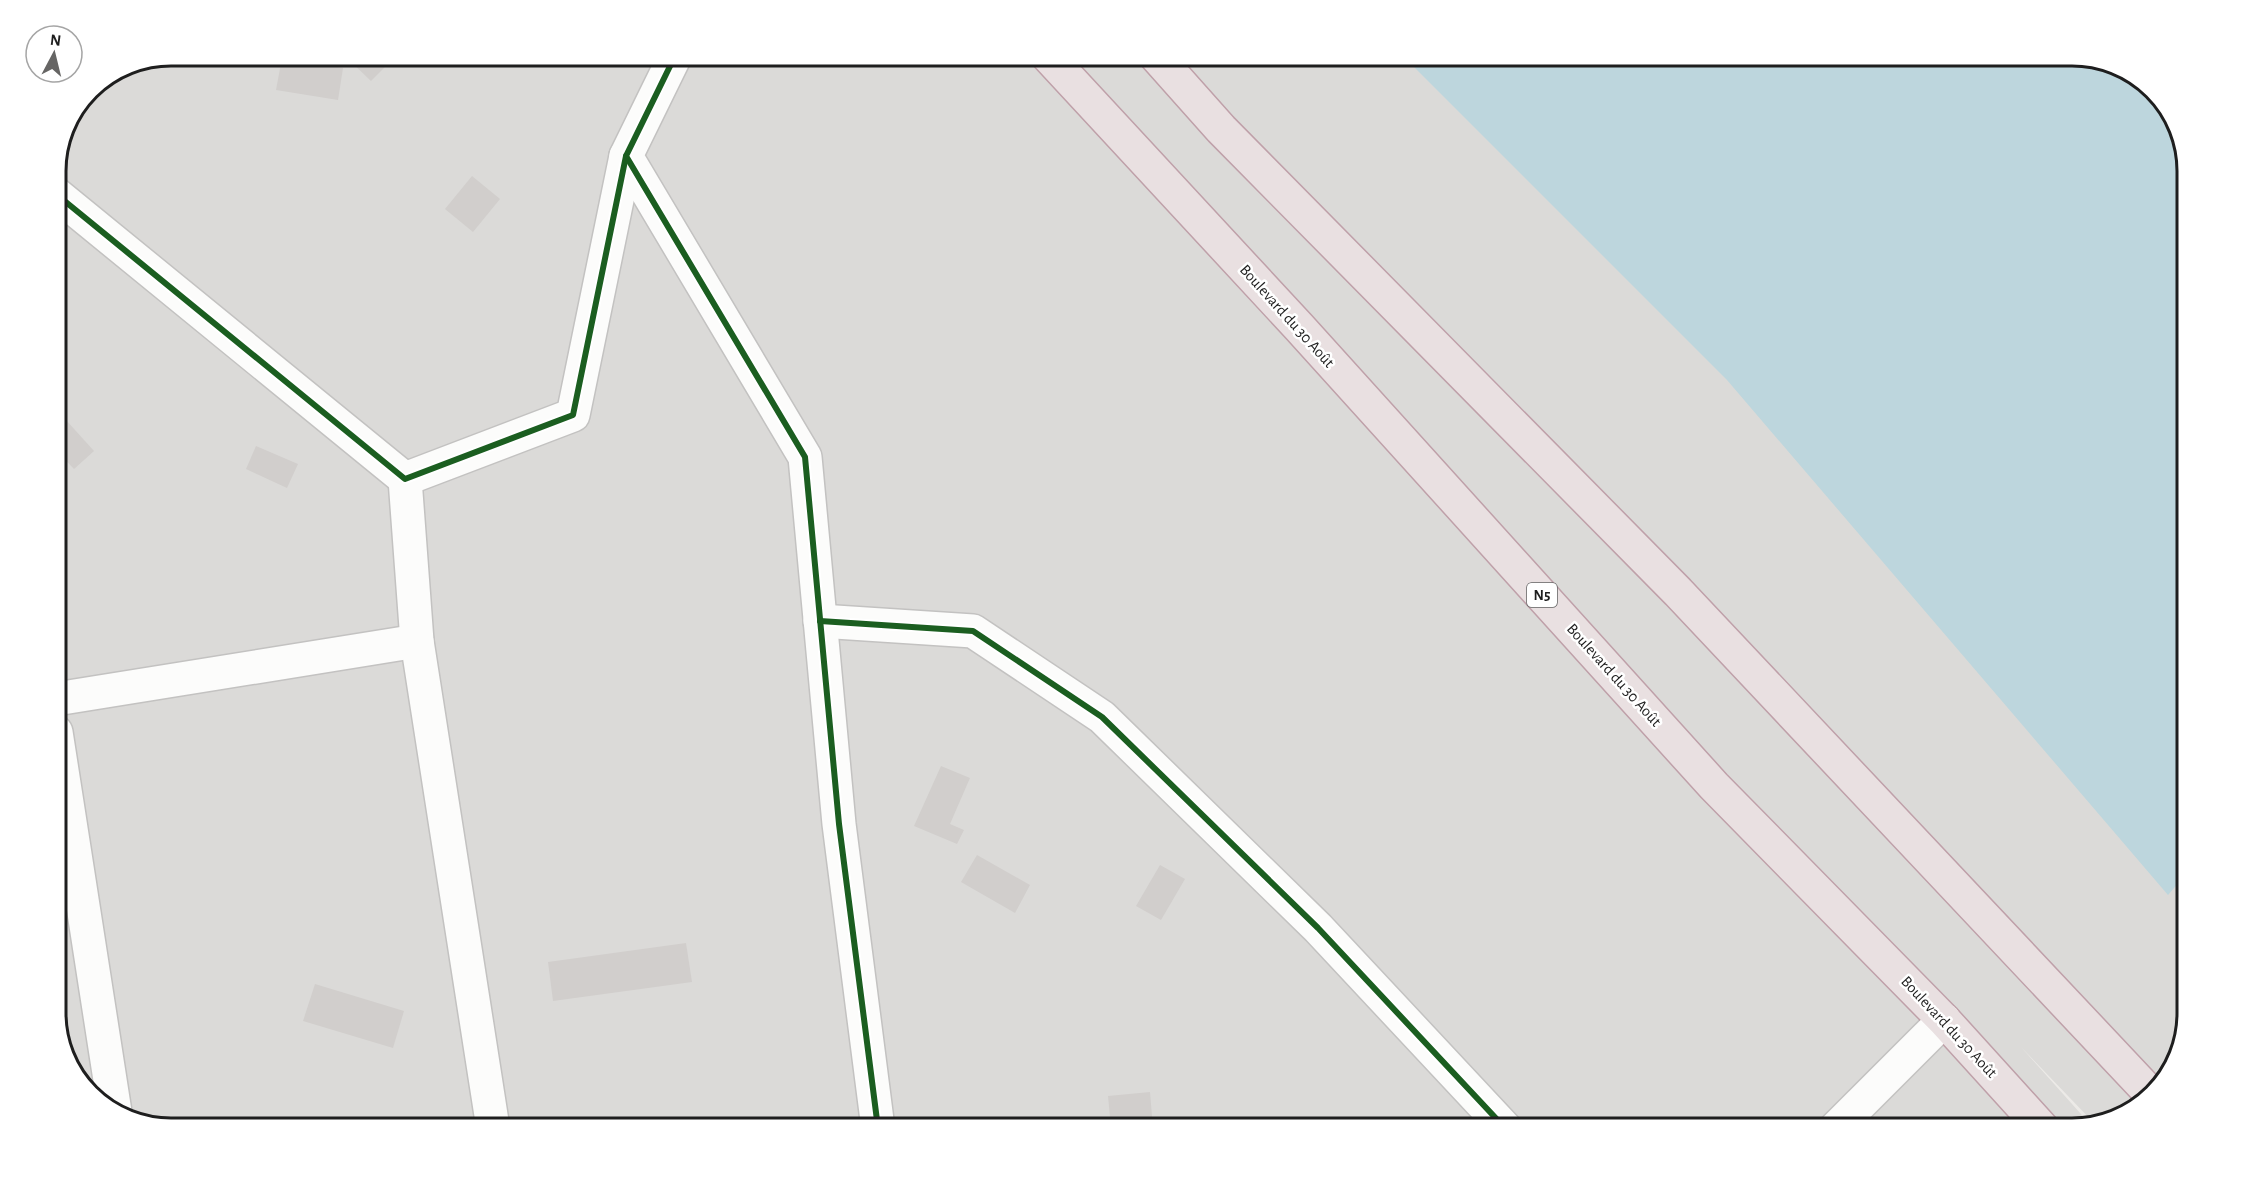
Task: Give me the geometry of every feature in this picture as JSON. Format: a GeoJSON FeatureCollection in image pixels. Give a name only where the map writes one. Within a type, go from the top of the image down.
{"type":"FeatureCollection","features":[{"type":"Feature","properties":{"kind":"highway","name":"Boulevard du 30 Août"},"geometry":{"type":"LineString","coordinates":[[1057,66],[1315,345],[1714,786],[1944,1020],[2033,1118]]}},
{"type":"Feature","properties":{"kind":"highway"},"geometry":{"type":"LineString","coordinates":[[1165,66],[1221,129],[1678,592],[2145,1088]]}},
{"type":"Feature","properties":{"kind":"street"},"geometry":{"type":"LineString","coordinates":[[405,479],[573,416],[626,156],[670,66]]}},
{"type":"Feature","properties":{"kind":"street"},"geometry":{"type":"LineString","coordinates":[[626,156],[805,457],[839,824],[877,1118]]}},
{"type":"Feature","properties":{"kind":"street"},"geometry":{"type":"LineString","coordinates":[[66,203],[405,479],[417,641],[491,1118]]}},
{"type":"Feature","properties":{"kind":"street"},"geometry":{"type":"LineString","coordinates":[[820,621],[973,631],[1102,717],[1318,928],[1495,1118]]}},
{"type":"Feature","properties":{"kind":"street"},"geometry":{"type":"LineString","coordinates":[[66,697],[417,641]]}},
{"type":"Feature","properties":{"kind":"street"},"geometry":{"type":"LineString","coordinates":[[66,796],[113,1100]]}},
{"type":"Feature","properties":{"kind":"street"},"geometry":{"type":"LineString","coordinates":[[1846,1118],[1944,1020]]}},
{"type":"Feature","properties":{"kind":"shaded area"},"geometry":{"type":"Polygon","coordinates":[[[164,66],[2072,66],[2099,70],[2118,77],[2141,92],[2159,113],[2171,137],[2177,164],[2176,1027],[2163,1065],[2146,1087],[2124,1104],[2088,1117],[2021,1047],[2084,1117],[171,1118],[151,1116],[125,1107],[102,1092],[84,1071],[72,1047],[66,1020],[66,164],[74,131],[88,107],[113,84],[137,72],[164,66]]]}},
{"type":"Feature","properties":{"kind":"water"},"geometry":{"type":"Polygon","coordinates":[[[1413,66],[2072,66],[2099,70],[2118,77],[2141,92],[2151,102],[2166,125],[2177,164],[2177,885],[2168,895],[1727,380],[1413,66]]]}},
{"type":"Feature","properties":{"kind":"building"},"geometry":{"type":"Polygon","coordinates":[[[280,66],[343,68],[338,100],[276,90],[280,66]]]}},
{"type":"Feature","properties":{"kind":"building"},"geometry":{"type":"Polygon","coordinates":[[[355,66],[386,66],[371,81],[355,66]]]}},
{"type":"Feature","properties":{"kind":"building"},"geometry":{"type":"Polygon","coordinates":[[[472,176],[500,199],[473,232],[445,209],[472,176]]]}},
{"type":"Feature","properties":{"kind":"building"},"geometry":{"type":"Polygon","coordinates":[[[66,420],[94,451],[74,469],[66,461],[66,420]]]}},
{"type":"Feature","properties":{"kind":"building"},"geometry":{"type":"Polygon","coordinates":[[[256,446],[298,464],[287,488],[246,469],[256,446]]]}},
{"type":"Feature","properties":{"kind":"building"},"geometry":{"type":"Polygon","coordinates":[[[941,766],[970,778],[950,824],[964,830],[957,844],[914,826],[941,766]]]}},
{"type":"Feature","properties":{"kind":"building"},"geometry":{"type":"Polygon","coordinates":[[[977,855],[1030,885],[1015,913],[961,882],[977,855]]]}},
{"type":"Feature","properties":{"kind":"building"},"geometry":{"type":"Polygon","coordinates":[[[1160,865],[1185,879],[1161,920],[1136,906],[1160,865]]]}},
{"type":"Feature","properties":{"kind":"building"},"geometry":{"type":"Polygon","coordinates":[[[686,943],[692,982],[553,1001],[548,962],[686,943]]]}},
{"type":"Feature","properties":{"kind":"building"},"geometry":{"type":"Polygon","coordinates":[[[315,984],[404,1011],[393,1048],[303,1021],[315,984]]]}},
{"type":"Feature","properties":{"kind":"building"},"geometry":{"type":"Polygon","coordinates":[[[1150,1092],[1152,1118],[1110,1118],[1108,1096],[1150,1092]]]}},
{"type":"Feature","properties":{"kind":"cycle path"},"geometry":{"type":"LineString","coordinates":[[670,66],[626,156],[805,457],[839,824],[877,1118]]}},
{"type":"Feature","properties":{"kind":"cycle path"},"geometry":{"type":"LineString","coordinates":[[66,202],[405,479],[573,415],[626,156]]}},
{"type":"Feature","properties":{"kind":"cycle path"},"geometry":{"type":"LineString","coordinates":[[820,621],[973,631],[1102,717],[1318,928],[1496,1118]]}}]}
